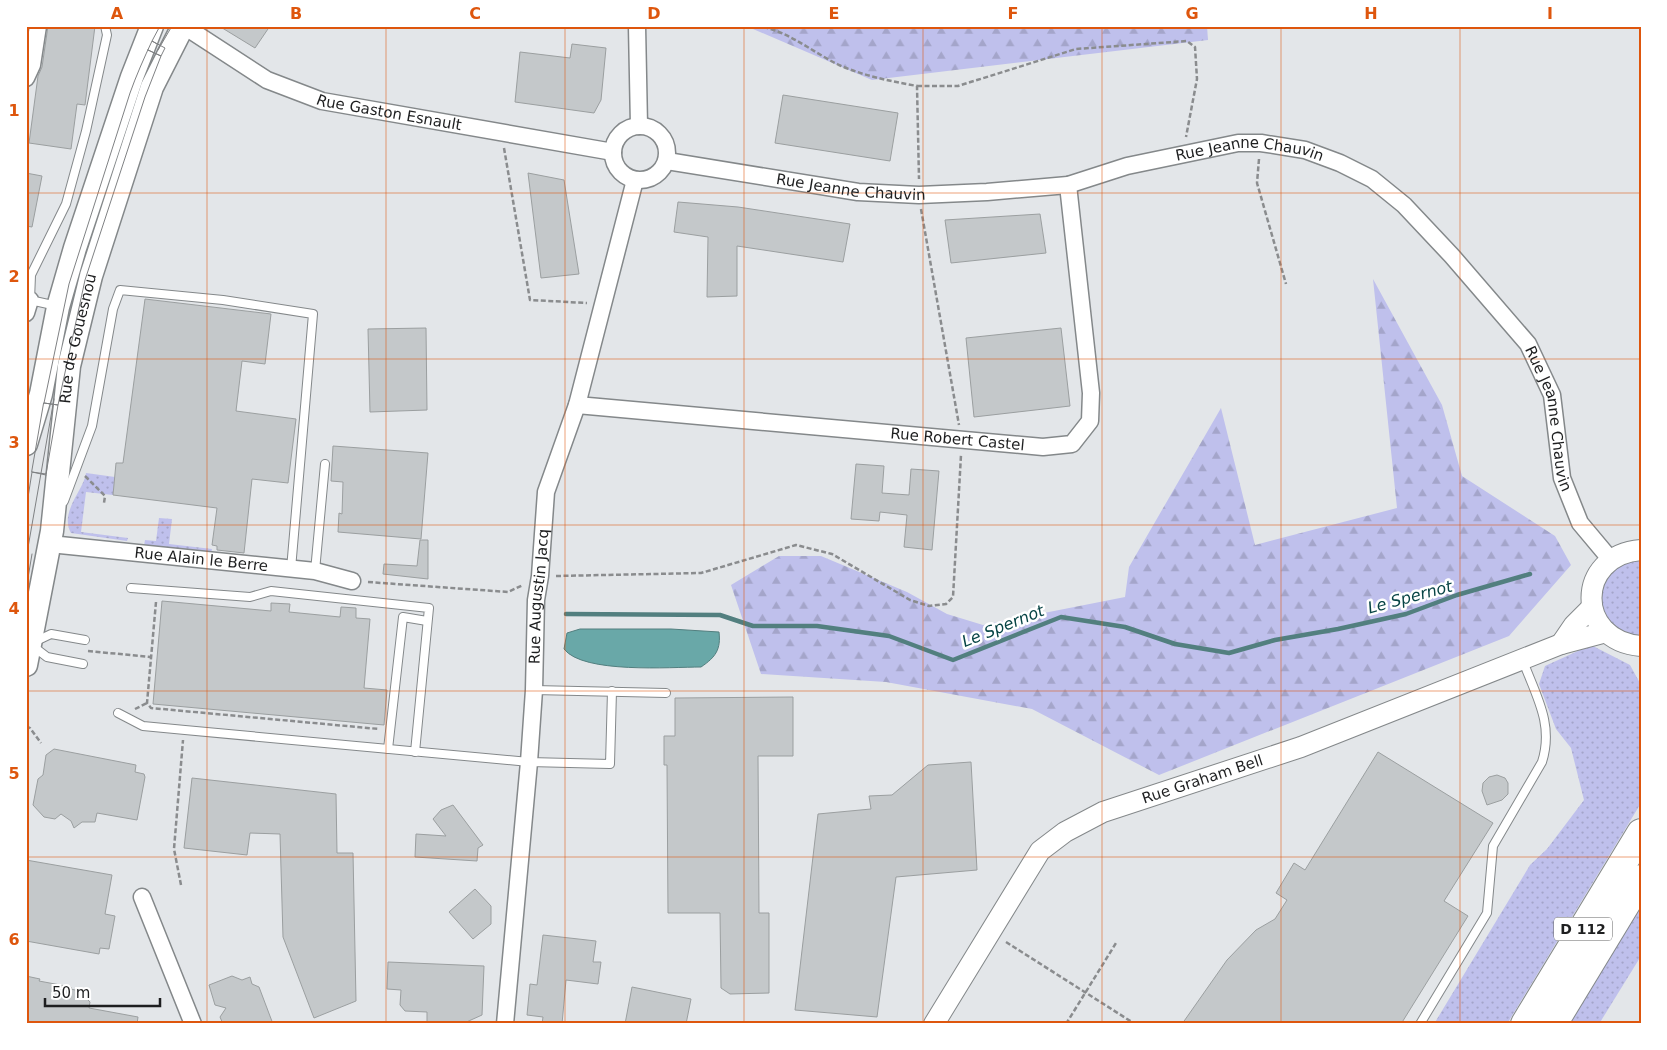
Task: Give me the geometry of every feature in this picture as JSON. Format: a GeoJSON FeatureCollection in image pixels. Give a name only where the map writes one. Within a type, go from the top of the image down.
{"type":"FeatureCollection","features":[{"type":"Feature","properties":{"kind":"highway","name":"D 112"},"geometry":{"type":"LineString","coordinates":[[1525,1024],[1641,834]]}},
{"type":"Feature","properties":{"kind":"highway","name":"D 112"},"geometry":{"type":"LineString","coordinates":[[1553,1024],[1641,880]]}},
{"type":"Feature","properties":{"kind":"main road","name":"Rue de Gouesnou"},"geometry":{"type":"LineString","coordinates":[[26,444],[41,394],[58,307],[132,77],[152,26]]}},
{"type":"Feature","properties":{"kind":"main road","name":"Rue de Gouesnou"},"geometry":{"type":"LineString","coordinates":[[28,651],[52,538],[69,366],[94,262],[152,87],[183,26]]}},
{"type":"Feature","properties":{"kind":"street"},"geometry":{"type":"LineString","coordinates":[[26,78],[32,64],[38,26]]}},
{"type":"Feature","properties":{"kind":"street","name":"Rue Gaston Esnault"},"geometry":{"type":"LineString","coordinates":[[183,26],[267,80],[322,101],[613,152]]}},
{"type":"Feature","properties":{"kind":"street"},"geometry":{"type":"LineString","coordinates":[[637,26],[639,126]]}},
{"type":"Feature","properties":{"kind":"street"},"geometry":{"type":"LineString","coordinates":[[639,126],[652,129],[662,137],[667,148],[666,161],[655,177],[645,180],[635,180],[619,170],[613,152],[621,134],[630,128],[639,126]]}},
{"type":"Feature","properties":{"kind":"street","name":"Rue Jeanne Chauvin"},"geometry":{"type":"LineString","coordinates":[[666,161],[858,192],[919,195],[987,192],[1068,185],[1127,166],[1238,143],[1261,143],[1305,150],[1340,163],[1372,179],[1416,218],[1528,344],[1552,395],[1562,478],[1580,522],[1611,560]]}},
{"type":"Feature","properties":{"kind":"street","name":"Rue Augustin Jacq"},"geometry":{"type":"LineString","coordinates":[[505,1024],[534,690],[536,600],[540,576],[546,492],[577,406],[635,180]]}},
{"type":"Feature","properties":{"kind":"street","name":"Rue Robert Castel"},"geometry":{"type":"LineString","coordinates":[[577,406],[1043,447],[1072,444],[1090,421],[1091,393],[1068,185]]}},
{"type":"Feature","properties":{"kind":"street","name":"Rue Alain le Berre"},"geometry":{"type":"LineString","coordinates":[[52,538],[315,571],[352,580]]}},
{"type":"Feature","properties":{"kind":"street"},"geometry":{"type":"LineString","coordinates":[[1637,650],[1606,632],[1597,621],[1592,607],[1591,593],[1595,578],[1603,566],[1628,551],[1641,550]]}},
{"type":"Feature","properties":{"kind":"street"},"geometry":{"type":"LineString","coordinates":[[1561,644],[1574,625],[1592,607]]}},
{"type":"Feature","properties":{"kind":"street","name":"Rue Graham Bell"},"geometry":{"type":"LineString","coordinates":[[934,1024],[1040,851],[1050,842],[1084,821],[1103,812],[1302,747],[1522,658],[1561,644],[1606,632]]}},
{"type":"Feature","properties":{"kind":"street"},"geometry":{"type":"LineString","coordinates":[[142,897],[193,1024]]}},
{"type":"Feature","properties":{"kind":"lane"},"geometry":{"type":"LineString","coordinates":[[58,307],[28,307],[31,275],[66,204],[86,131],[107,35],[105,26]]}},
{"type":"Feature","properties":{"kind":"lane"},"geometry":{"type":"LineString","coordinates":[[52,538],[92,426],[113,309],[120,290],[223,300],[313,314],[291,569]]}},
{"type":"Feature","properties":{"kind":"lane"},"geometry":{"type":"LineString","coordinates":[[315,571],[326,464]]}},
{"type":"Feature","properties":{"kind":"lane"},"geometry":{"type":"LineString","coordinates":[[131,588],[250,596],[271,591],[429,608],[415,752]]}},
{"type":"Feature","properties":{"kind":"lane"},"geometry":{"type":"LineString","coordinates":[[388,749],[403,617],[427,621]]}},
{"type":"Feature","properties":{"kind":"lane"},"geometry":{"type":"LineString","coordinates":[[28,651],[51,634],[86,640]]}},
{"type":"Feature","properties":{"kind":"lane"},"geometry":{"type":"LineString","coordinates":[[28,651],[83,664]]}},
{"type":"Feature","properties":{"kind":"lane"},"geometry":{"type":"LineString","coordinates":[[1420,1024],[1487,913],[1493,846],[1542,762],[1546,749],[1547,723],[1522,658]]}},
{"type":"Feature","properties":{"kind":"lane"},"geometry":{"type":"LineString","coordinates":[[534,690],[666,693]]}},
{"type":"Feature","properties":{"kind":"lane"},"geometry":{"type":"LineString","coordinates":[[118,714],[142,726],[528,762],[610,764],[612,691]]}},
{"type":"Feature","properties":{"kind":"path"},"geometry":{"type":"LineString","coordinates":[[756,26],[769,27],[839,65],[875,78],[917,86],[958,86],[1076,49],[1187,41],[1195,47],[1197,79],[1187,135],[1174,155]]}},
{"type":"Feature","properties":{"kind":"path"},"geometry":{"type":"LineString","coordinates":[[352,580],[508,592],[540,576],[701,573],[796,545],[832,554],[910,600],[929,606],[946,604],[953,597],[961,439],[919,195],[917,86]]}},
{"type":"Feature","properties":{"kind":"path"},"geometry":{"type":"LineString","coordinates":[[501,132],[530,300],[588,303]]}},
{"type":"Feature","properties":{"kind":"path"},"geometry":{"type":"LineString","coordinates":[[1261,143],[1257,183],[1286,284]]}},
{"type":"Feature","properties":{"kind":"path"},"geometry":{"type":"LineString","coordinates":[[83,474],[100,489],[105,496],[104,503]]}},
{"type":"Feature","properties":{"kind":"path"},"geometry":{"type":"LineString","coordinates":[[161,590],[160,597],[156,600],[147,704],[151,708],[390,730]]}},
{"type":"Feature","properties":{"kind":"path"},"geometry":{"type":"LineString","coordinates":[[84,651],[151,657]]}},
{"type":"Feature","properties":{"kind":"path"},"geometry":{"type":"LineString","coordinates":[[26,726],[41,743]]}},
{"type":"Feature","properties":{"kind":"path"},"geometry":{"type":"LineString","coordinates":[[181,885],[174,849],[182,750]]}},
{"type":"Feature","properties":{"kind":"path"},"geometry":{"type":"LineString","coordinates":[[990,932],[1135,1024]]}},
{"type":"Feature","properties":{"kind":"path"},"geometry":{"type":"LineString","coordinates":[[1066,1024],[1116,943]]}},
{"type":"Feature","properties":{"kind":"green space"},"geometry":{"type":"Polygon","coordinates":[[[753,26],[1207,26],[1208,40],[872,80],[753,29],[753,26]]]}},
{"type":"Feature","properties":{"kind":"green space"},"geometry":{"type":"Polygon","coordinates":[[[1373,279],[1442,405],[1462,476],[1555,536],[1571,565],[1509,636],[1159,775],[1032,709],[886,682],[761,674],[731,585],[779,556],[821,556],[907,592],[947,614],[983,625],[1125,597],[1129,567],[1221,408],[1255,545],[1397,508],[1373,279]]]}},
{"type":"Feature","properties":{"kind":"green space"},"geometry":{"type":"Polygon","coordinates":[[[86,473],[115,477],[113,495],[86,492],[81,532],[128,538],[127,541],[71,533],[68,525],[70,509],[86,473]]]}},
{"type":"Feature","properties":{"kind":"green space"},"geometry":{"type":"Polygon","coordinates":[[[159,518],[172,519],[169,544],[212,549],[211,553],[144,546],[145,540],[156,541],[159,518]]]}},
{"type":"Feature","properties":{"kind":"green space"},"geometry":{"type":"Polygon","coordinates":[[[1641,558],[1641,636],[1629,633],[1610,622],[1600,604],[1600,594],[1603,584],[1617,565],[1624,561],[1641,558]]]}},
{"type":"Feature","properties":{"kind":"green space"},"geometry":{"type":"Polygon","coordinates":[[[1591,645],[1630,665],[1641,685],[1641,803],[1507,1024],[1434,1024],[1530,865],[1547,849],[1584,800],[1571,748],[1556,729],[1539,684],[1545,666],[1591,645]]]}},
{"type":"Feature","properties":{"kind":"green space"},"geometry":{"type":"Polygon","coordinates":[[[1641,907],[1641,956],[1599,1024],[1569,1024],[1641,907]]]}},
{"type":"Feature","properties":{"kind":"shaded area"},"geometry":{"type":"Polygon","coordinates":[[[580,629],[671,629],[719,632],[719,643],[714,656],[701,667],[649,668],[608,666],[574,657],[564,649],[567,633],[580,629]]]}},
{"type":"Feature","properties":{"kind":"building"},"geometry":{"type":"Polygon","coordinates":[[[48,26],[95,26],[85,105],[77,104],[71,149],[29,143],[38,76],[42,67],[48,26]]]}},
{"type":"Feature","properties":{"kind":"building"},"geometry":{"type":"Polygon","coordinates":[[[219,26],[270,26],[255,48],[219,26]]]}},
{"type":"Feature","properties":{"kind":"building"},"geometry":{"type":"Polygon","coordinates":[[[572,44],[606,48],[601,100],[594,113],[515,102],[520,52],[570,58],[572,44]]]}},
{"type":"Feature","properties":{"kind":"building"},"geometry":{"type":"Polygon","coordinates":[[[783,95],[898,113],[890,161],[775,143],[783,95]]]}},
{"type":"Feature","properties":{"kind":"building"},"geometry":{"type":"Polygon","coordinates":[[[26,173],[42,176],[32,227],[26,226],[26,173]]]}},
{"type":"Feature","properties":{"kind":"building"},"geometry":{"type":"Polygon","coordinates":[[[528,173],[564,180],[579,274],[541,278],[528,173]]]}},
{"type":"Feature","properties":{"kind":"building"},"geometry":{"type":"Polygon","coordinates":[[[678,202],[738,207],[850,224],[843,262],[737,246],[737,296],[707,297],[708,237],[674,232],[678,202]]]}},
{"type":"Feature","properties":{"kind":"building"},"geometry":{"type":"Polygon","coordinates":[[[1040,214],[1046,253],[951,263],[945,220],[1040,214]]]}},
{"type":"Feature","properties":{"kind":"building"},"geometry":{"type":"Polygon","coordinates":[[[145,299],[271,314],[265,364],[242,361],[236,411],[296,419],[288,483],[252,479],[244,553],[217,550],[217,546],[212,545],[217,508],[113,495],[116,463],[123,463],[145,299]]]}},
{"type":"Feature","properties":{"kind":"building"},"geometry":{"type":"Polygon","coordinates":[[[426,328],[427,410],[370,412],[368,329],[426,328]]]}},
{"type":"Feature","properties":{"kind":"building"},"geometry":{"type":"Polygon","coordinates":[[[1061,328],[1070,406],[974,417],[966,338],[1061,328]]]}},
{"type":"Feature","properties":{"kind":"building"},"geometry":{"type":"Polygon","coordinates":[[[333,446],[428,453],[421,539],[338,532],[339,513],[342,514],[343,482],[331,481],[333,446]]]}},
{"type":"Feature","properties":{"kind":"building"},"geometry":{"type":"Polygon","coordinates":[[[856,464],[884,466],[882,493],[909,495],[911,469],[939,471],[932,550],[904,547],[907,515],[880,512],[879,521],[851,519],[856,464]]]}},
{"type":"Feature","properties":{"kind":"building"},"geometry":{"type":"Polygon","coordinates":[[[420,540],[428,540],[428,579],[383,574],[384,564],[417,566],[420,540]]]}},
{"type":"Feature","properties":{"kind":"building"},"geometry":{"type":"Polygon","coordinates":[[[162,601],[271,611],[271,603],[290,604],[289,612],[340,617],[341,607],[356,608],[356,618],[370,619],[364,688],[387,690],[384,725],[153,704],[162,601]]]}},
{"type":"Feature","properties":{"kind":"building"},"geometry":{"type":"Polygon","coordinates":[[[793,697],[793,756],[758,756],[759,913],[769,913],[769,993],[730,994],[721,988],[720,913],[668,913],[667,765],[664,765],[664,736],[675,736],[675,698],[793,697]]]}},
{"type":"Feature","properties":{"kind":"building"},"geometry":{"type":"Polygon","coordinates":[[[54,749],[136,765],[135,772],[144,774],[145,777],[137,820],[97,813],[95,822],[82,822],[74,828],[71,821],[61,814],[55,819],[44,817],[33,805],[38,779],[43,775],[46,755],[54,749]]]}},
{"type":"Feature","properties":{"kind":"building"},"geometry":{"type":"Polygon","coordinates":[[[1378,752],[1493,823],[1444,901],[1468,916],[1401,1024],[1182,1024],[1227,960],[1256,930],[1275,919],[1287,900],[1276,893],[1294,863],[1305,870],[1378,752]]]}},
{"type":"Feature","properties":{"kind":"building"},"geometry":{"type":"Polygon","coordinates":[[[971,762],[977,870],[896,877],[877,1017],[795,1010],[818,814],[871,809],[869,796],[892,795],[928,765],[971,762]]]}},
{"type":"Feature","properties":{"kind":"building"},"geometry":{"type":"Polygon","coordinates":[[[1497,775],[1505,778],[1508,783],[1508,794],[1502,800],[1487,805],[1482,791],[1483,783],[1489,777],[1497,775]]]}},
{"type":"Feature","properties":{"kind":"building"},"geometry":{"type":"Polygon","coordinates":[[[192,778],[336,794],[337,853],[353,853],[356,1001],[314,1018],[283,937],[280,834],[250,833],[247,855],[184,848],[192,778]]]}},
{"type":"Feature","properties":{"kind":"building"},"geometry":{"type":"Polygon","coordinates":[[[453,805],[483,845],[478,848],[477,861],[415,857],[416,834],[446,836],[433,819],[441,810],[453,805]]]}},
{"type":"Feature","properties":{"kind":"building"},"geometry":{"type":"Polygon","coordinates":[[[26,860],[112,875],[105,914],[115,916],[109,949],[100,948],[99,954],[26,941],[26,860]]]}},
{"type":"Feature","properties":{"kind":"building"},"geometry":{"type":"Polygon","coordinates":[[[475,889],[491,906],[491,924],[473,939],[449,912],[475,889]]]}},
{"type":"Feature","properties":{"kind":"building"},"geometry":{"type":"Polygon","coordinates":[[[543,935],[596,941],[593,962],[601,962],[598,984],[566,980],[562,1024],[542,1024],[543,1017],[527,1015],[530,984],[537,985],[543,935]]]}},
{"type":"Feature","properties":{"kind":"building"},"geometry":{"type":"Polygon","coordinates":[[[388,962],[484,966],[482,1015],[462,1024],[435,1024],[427,1022],[427,1012],[405,1011],[400,1005],[401,990],[387,989],[388,962]]]}},
{"type":"Feature","properties":{"kind":"building"},"geometry":{"type":"Polygon","coordinates":[[[26,976],[40,979],[39,981],[71,987],[71,989],[79,991],[90,1002],[89,1008],[138,1017],[137,1024],[26,1024],[26,976]]]}},
{"type":"Feature","properties":{"kind":"building"},"geometry":{"type":"Polygon","coordinates":[[[232,976],[242,980],[250,977],[252,984],[259,987],[273,1024],[223,1024],[220,1017],[226,1008],[215,1005],[209,985],[232,976]]]}},
{"type":"Feature","properties":{"kind":"building"},"geometry":{"type":"Polygon","coordinates":[[[632,987],[691,999],[686,1024],[625,1024],[632,987]]]}},
{"type":"Feature","properties":{"kind":"waterway","name":"Le Spernot"},"geometry":{"type":"LineString","coordinates":[[566,614],[720,615],[753,626],[817,626],[889,636],[953,660],[1061,617],[1125,627],[1175,644],[1229,653],[1275,640],[1406,614],[1457,595],[1530,574]]}},
{"type":"Feature","properties":{"kind":"tram line"},"geometry":{"type":"LineString","coordinates":[[157,44],[152,41],[160,26]]}},
{"type":"Feature","properties":{"kind":"tram line"},"geometry":{"type":"LineString","coordinates":[[158,50],[172,26]]}},
{"type":"Feature","properties":{"kind":"tram line"},"geometry":{"type":"LineString","coordinates":[[148,50],[161,56],[145,97],[85,280],[58,405],[44,403],[69,284],[130,93],[140,67],[152,41],[165,48],[161,56],[148,50]]}},
{"type":"Feature","properties":{"kind":"tram line"},"geometry":{"type":"LineString","coordinates":[[26,559],[54,399]]}},
{"type":"Feature","properties":{"kind":"tram line"},"geometry":{"type":"LineString","coordinates":[[44,403],[58,405],[46,474],[32,472],[44,403]]}},
{"type":"Feature","properties":{"kind":"tram line"},"geometry":{"type":"LineString","coordinates":[[26,510],[32,472],[46,475]]}},
{"type":"Feature","properties":{"kind":"tram line"},"geometry":{"type":"LineString","coordinates":[[26,590],[32,554]]}}]}
